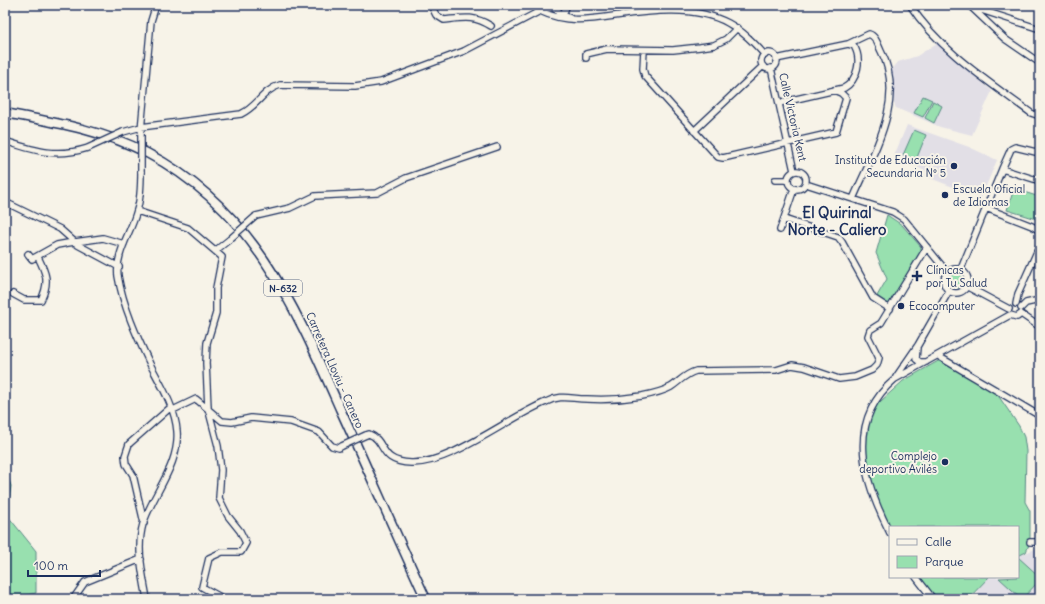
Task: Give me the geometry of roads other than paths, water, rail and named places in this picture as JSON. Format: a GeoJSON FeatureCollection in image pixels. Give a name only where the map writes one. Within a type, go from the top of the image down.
{"type":"FeatureCollection","features":[{"type":"Feature","properties":{"kind":"highway","name":"Carretera Lloviu - Canero"},"geometry":{"type":"LineString","coordinates":[[5,113],[68,125],[94,132],[147,153],[184,176],[217,202],[241,228],[263,256],[301,321],[426,599]]}},
{"type":"Feature","properties":{"kind":"street"},"geometry":{"type":"LineString","coordinates":[[147,599],[141,559],[141,537],[144,523],[172,463],[177,432],[172,408],[142,349],[121,290],[118,274],[124,244],[137,211],[141,171],[141,127],[151,21],[156,5]]}},
{"type":"Feature","properties":{"kind":"street"},"geometry":{"type":"LineString","coordinates":[[431,5],[436,15],[444,20],[470,17],[491,26]]}},
{"type":"Feature","properties":{"kind":"street"},"geometry":{"type":"LineString","coordinates":[[5,141],[52,154],[66,154],[88,148],[123,132],[141,127],[241,114],[255,106],[272,87],[280,85],[356,86],[381,82],[464,51],[540,11],[560,5]]}},
{"type":"Feature","properties":{"kind":"street"},"geometry":{"type":"LineString","coordinates":[[560,17],[567,5]]}},
{"type":"Feature","properties":{"kind":"street"},"geometry":{"type":"LineString","coordinates":[[910,5],[923,22],[955,55],[1026,109],[1040,116]]}},
{"type":"Feature","properties":{"kind":"street"},"geometry":{"type":"LineString","coordinates":[[970,6],[1040,29]]}},
{"type":"Feature","properties":{"kind":"street"},"geometry":{"type":"LineString","coordinates":[[970,6],[1005,39],[1040,63]]}},
{"type":"Feature","properties":{"kind":"street"},"geometry":{"type":"LineString","coordinates":[[553,7],[560,17]]}},
{"type":"Feature","properties":{"kind":"street"},"geometry":{"type":"LineString","coordinates":[[540,11],[576,20],[646,13],[698,13],[717,18],[737,28],[765,55]]}},
{"type":"Feature","properties":{"kind":"street"},"geometry":{"type":"LineString","coordinates":[[989,25],[997,15]]}},
{"type":"Feature","properties":{"kind":"street"},"geometry":{"type":"LineString","coordinates":[[594,52],[621,48],[673,50],[714,45],[726,39],[737,28]]}},
{"type":"Feature","properties":{"kind":"street"},"geometry":{"type":"LineString","coordinates":[[776,59],[848,44],[865,35],[872,35],[874,37],[886,61],[891,102],[886,120],[853,199]]}},
{"type":"Feature","properties":{"kind":"street"},"geometry":{"type":"LineString","coordinates":[[779,103],[850,85],[858,65],[857,51],[854,46],[848,44]]}},
{"type":"Feature","properties":{"kind":"street"},"geometry":{"type":"LineString","coordinates":[[644,50],[642,69],[645,76],[718,157],[723,158],[836,132],[846,98],[841,93],[834,90]]}},
{"type":"Feature","properties":{"kind":"street"},"geometry":{"type":"LineString","coordinates":[[763,66],[771,68],[776,65],[776,59],[771,54],[765,55]]}},
{"type":"Feature","properties":{"kind":"street"},"geometry":{"type":"LineString","coordinates":[[763,66],[762,61],[765,55]]}},
{"type":"Feature","properties":{"kind":"street"},"geometry":{"type":"LineString","coordinates":[[694,131],[763,66]]}},
{"type":"Feature","properties":{"kind":"street","name":"Calle Victoria Kent"},"geometry":{"type":"LineString","coordinates":[[771,68],[794,171]]}},
{"type":"Feature","properties":{"kind":"street"},"geometry":{"type":"LineString","coordinates":[[215,251],[256,216],[290,208],[315,196],[377,194],[406,178],[497,147]]}},
{"type":"Feature","properties":{"kind":"street"},"geometry":{"type":"LineString","coordinates":[[961,269],[1010,149],[1015,147],[1040,153]]}},
{"type":"Feature","properties":{"kind":"street"},"geometry":{"type":"LineString","coordinates":[[1002,169],[1040,182]]}},
{"type":"Feature","properties":{"kind":"street"},"geometry":{"type":"LineString","coordinates":[[794,171],[801,172],[804,174],[806,184],[801,189],[794,189],[789,184],[788,180],[790,174],[794,171]]}},
{"type":"Feature","properties":{"kind":"street"},"geometry":{"type":"LineString","coordinates":[[775,180],[788,180]]}},
{"type":"Feature","properties":{"kind":"street"},"geometry":{"type":"LineString","coordinates":[[806,184],[893,212],[904,220],[947,272]]}},
{"type":"Feature","properties":{"kind":"street"},"geometry":{"type":"LineString","coordinates":[[780,230],[794,189]]}},
{"type":"Feature","properties":{"kind":"street"},"geometry":{"type":"LineString","coordinates":[[5,202],[60,229],[74,243],[119,267]]}},
{"type":"Feature","properties":{"kind":"street"},"geometry":{"type":"LineString","coordinates":[[986,208],[1040,230]]}},
{"type":"Feature","properties":{"kind":"street"},"geometry":{"type":"LineString","coordinates":[[137,211],[188,228],[222,257],[216,288],[216,313],[208,343],[206,363],[208,408],[218,446],[221,470],[219,498],[228,516],[240,531],[246,543],[241,552],[222,552],[209,558],[202,588],[224,599]]}},
{"type":"Feature","properties":{"kind":"street"},"geometry":{"type":"LineString","coordinates":[[784,219],[838,237],[873,298],[890,309]]}},
{"type":"Feature","properties":{"kind":"street"},"geometry":{"type":"LineString","coordinates":[[28,254],[32,259],[57,245],[103,238],[124,244]]}},
{"type":"Feature","properties":{"kind":"street"},"geometry":{"type":"LineString","coordinates":[[1040,245],[1018,294],[1021,314],[1040,327]]}},
{"type":"Feature","properties":{"kind":"street"},"geometry":{"type":"LineString","coordinates":[[144,523],[132,475],[126,464],[125,456],[129,444],[172,408],[196,399],[222,421],[232,422],[251,418],[291,422],[308,426],[319,432],[332,446],[339,448],[369,434],[375,436],[387,455],[398,461],[425,462],[446,455],[529,409],[558,397],[569,396],[598,399],[641,396],[658,392],[671,386],[687,374],[696,371],[776,370],[792,365],[804,367],[840,379],[854,377],[872,370],[877,366],[879,358],[868,336],[870,330],[881,323],[927,247]]}},
{"type":"Feature","properties":{"kind":"street"},"geometry":{"type":"LineString","coordinates":[[13,294],[24,300],[41,300],[45,292],[46,274],[38,257]]}},
{"type":"Feature","properties":{"kind":"street"},"geometry":{"type":"LineString","coordinates":[[953,269],[961,269],[967,277],[966,286],[960,292],[955,293],[949,290],[944,284],[943,279],[947,272],[953,269]]}},
{"type":"Feature","properties":{"kind":"street"},"geometry":{"type":"LineString","coordinates":[[966,286],[1017,317],[1021,314]]}},
{"type":"Feature","properties":{"kind":"street"},"geometry":{"type":"LineString","coordinates":[[895,379],[918,345],[949,290]]}},
{"type":"Feature","properties":{"kind":"street"},"geometry":{"type":"LineString","coordinates":[[889,531],[869,484],[863,454],[863,438],[868,416],[875,400],[884,388],[895,379],[938,356],[1009,312],[1011,305],[1019,306],[1040,300]]}},
{"type":"Feature","properties":{"kind":"street"},"geometry":{"type":"LineString","coordinates":[[918,345],[916,359],[920,362],[927,362]]}},
{"type":"Feature","properties":{"kind":"street"},"geometry":{"type":"LineString","coordinates":[[938,356],[1040,416]]}},
{"type":"Feature","properties":{"kind":"street"},"geometry":{"type":"LineString","coordinates":[[1040,479],[1040,485]]}},
{"type":"Feature","properties":{"kind":"street"},"geometry":{"type":"LineString","coordinates":[[1030,542],[1040,542]]}},
{"type":"Feature","properties":{"kind":"street"},"geometry":{"type":"LineString","coordinates":[[73,599],[85,582],[141,559]]}},
{"type":"Feature","properties":{"kind":"street"},"geometry":{"type":"LineString","coordinates":[[917,578],[933,599]]}},
{"type":"Feature","properties":{"kind":"place","name":"Instituto de Educación Secundaria Nº 5"},"geometry":{"type":"Point","coordinates":[954,166]}},
{"type":"Feature","properties":{"kind":"place","name":"Escuela Oficial de Idiomas"},"geometry":{"type":"Point","coordinates":[945,195]}},
{"type":"Feature","properties":{"kind":"place","name":"Clínicas por Tu Salud"},"geometry":{"type":"Point","coordinates":[917,276]}},
{"type":"Feature","properties":{"kind":"place","name":"Ecocomputer"},"geometry":{"type":"Point","coordinates":[901,306]}},
{"type":"Feature","properties":{"kind":"place","name":"Complejo deportivo Avilés"},"geometry":{"type":"Point","coordinates":[945,462]}},
{"type":"Feature","properties":{"kind":"district","name":"El Quirinal Norte - Caliero"},"geometry":{"type":"Point","coordinates":[837,222]}}]}
